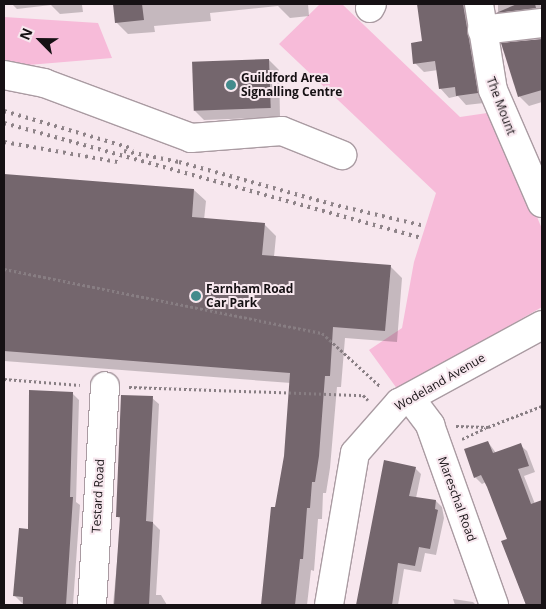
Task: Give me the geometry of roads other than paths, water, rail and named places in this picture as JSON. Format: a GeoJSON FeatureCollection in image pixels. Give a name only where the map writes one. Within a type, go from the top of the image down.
{"type":"FeatureCollection","features":[{"type":"Feature","properties":{"kind":"street"},"geometry":{"type":"LineString","coordinates":[[480,17],[542,23]]}},
{"type":"Feature","properties":{"kind":"street","name":"The Mount"},"geometry":{"type":"LineString","coordinates":[[480,17],[493,90],[542,203]]}},
{"type":"Feature","properties":{"kind":"street"},"geometry":{"type":"LineString","coordinates":[[4,76],[44,84],[191,138],[282,131],[342,155]]}},
{"type":"Feature","properties":{"kind":"street","name":"Wodeland Avenue"},"geometry":{"type":"LineString","coordinates":[[329,605],[355,453],[398,405],[542,325]]}},
{"type":"Feature","properties":{"kind":"street","name":"Testard Road"},"geometry":{"type":"LineString","coordinates":[[92,605],[105,386]]}},
{"type":"Feature","properties":{"kind":"street","name":"Mareschal Road"},"geometry":{"type":"LineString","coordinates":[[398,405],[430,425],[494,605]]}},
{"type":"Feature","properties":{"kind":"railway"},"geometry":{"type":"LineString","coordinates":[[4,111],[134,149]]}},
{"type":"Feature","properties":{"kind":"railway"},"geometry":{"type":"LineString","coordinates":[[4,123],[421,238]]}},
{"type":"Feature","properties":{"kind":"railway"},"geometry":{"type":"LineString","coordinates":[[4,142],[118,162]]}},
{"type":"Feature","properties":{"kind":"railway"},"geometry":{"type":"LineString","coordinates":[[124,151],[179,162],[331,204],[425,226]]}},
{"type":"Feature","properties":{"kind":"place","name":"Guildford Area Signalling Centre"},"geometry":{"type":"Point","coordinates":[231,85]}},
{"type":"Feature","properties":{"kind":"place","name":"Farnham Road Car Park"},"geometry":{"type":"Point","coordinates":[196,296]}}]}
